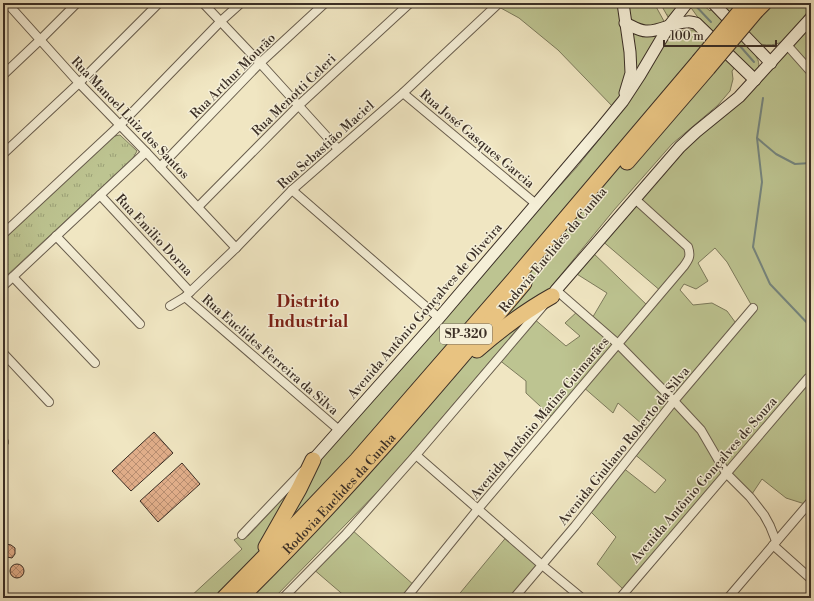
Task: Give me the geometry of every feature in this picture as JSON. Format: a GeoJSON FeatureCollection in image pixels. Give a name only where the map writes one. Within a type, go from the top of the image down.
{"type":"FeatureCollection","features":[{"type":"Feature","properties":{"kind":"highway","name":"Rodovia Euclides da Cunha"},"geometry":{"type":"LineString","coordinates":[[224,598],[362,454],[516,277],[756,6]]}},
{"type":"Feature","properties":{"kind":"highway","name":"Rodovia Euclides da Cunha"},"geometry":{"type":"LineString","coordinates":[[240,598],[323,513],[447,374],[632,155],[704,65]]}},
{"type":"Feature","properties":{"kind":"highway"},"geometry":{"type":"LineString","coordinates":[[447,374],[464,362],[492,337],[554,293]]}},
{"type":"Feature","properties":{"kind":"highway"},"geometry":{"type":"LineString","coordinates":[[250,572],[286,514],[313,460]]}},
{"type":"Feature","properties":{"kind":"main road","name":"Avenida Antônio Gonçalves de Oliveira"},"geometry":{"type":"LineString","coordinates":[[623,3],[630,52],[631,73],[623,101]]}},
{"type":"Feature","properties":{"kind":"main road"},"geometry":{"type":"LineString","coordinates":[[713,3],[771,63]]}},
{"type":"Feature","properties":{"kind":"main road","name":"Avenida Antônio Gonçalves de Oliveira"},"geometry":{"type":"LineString","coordinates":[[313,460],[438,318],[623,101],[669,26],[686,4]]}},
{"type":"Feature","properties":{"kind":"main road"},"geometry":{"type":"LineString","coordinates":[[554,293],[680,147],[739,97],[811,18]]}},
{"type":"Feature","properties":{"kind":"main road"},"geometry":{"type":"LineString","coordinates":[[626,23],[645,31],[653,31],[676,23],[688,21],[696,23],[755,80]]}},
{"type":"Feature","properties":{"kind":"street","name":"Rua Manoel Luiz dos Santos"},"geometry":{"type":"LineString","coordinates":[[6,3],[79,83],[236,248]]}},
{"type":"Feature","properties":{"kind":"street"},"geometry":{"type":"LineString","coordinates":[[3,75],[77,3]]}},
{"type":"Feature","properties":{"kind":"street"},"geometry":{"type":"LineString","coordinates":[[3,154],[79,83],[159,3]]}},
{"type":"Feature","properties":{"kind":"street"},"geometry":{"type":"LineString","coordinates":[[203,3],[338,149]]}},
{"type":"Feature","properties":{"kind":"street"},"geometry":{"type":"LineString","coordinates":[[3,234],[120,125],[221,21],[241,3]]}},
{"type":"Feature","properties":{"kind":"street","name":"Rua Arthur Mourão"},"geometry":{"type":"LineString","coordinates":[[160,167],[260,63],[325,3]]}},
{"type":"Feature","properties":{"kind":"street","name":"Rua Menotti Celeri"},"geometry":{"type":"LineString","coordinates":[[198,207],[298,106],[410,3]]}},
{"type":"Feature","properties":{"kind":"street","name":"Rua Sebastião Maciel"},"geometry":{"type":"LineString","coordinates":[[170,306],[188,295],[292,190],[403,93],[499,3]]}},
{"type":"Feature","properties":{"kind":"street"},"geometry":{"type":"LineString","coordinates":[[787,45],[811,72]]}},
{"type":"Feature","properties":{"kind":"street","name":"Rua José Gasques Garcia"},"geometry":{"type":"LineString","coordinates":[[403,93],[536,204]]}},
{"type":"Feature","properties":{"kind":"street"},"geometry":{"type":"LineString","coordinates":[[3,286],[146,152]]}},
{"type":"Feature","properties":{"kind":"street"},"geometry":{"type":"LineString","coordinates":[[292,190],[438,318]]}},
{"type":"Feature","properties":{"kind":"street","name":"Rua Emilio Dorna"},"geometry":{"type":"LineString","coordinates":[[100,195],[188,295]]}},
{"type":"Feature","properties":{"kind":"street","name":"Avenida Antônio Matins Guimarães"},"geometry":{"type":"LineString","coordinates":[[406,598],[478,509],[690,258],[688,247],[635,199]]}},
{"type":"Feature","properties":{"kind":"street"},"geometry":{"type":"LineString","coordinates":[[56,236],[140,324]]}},
{"type":"Feature","properties":{"kind":"street"},"geometry":{"type":"LineString","coordinates":[[14,277],[95,362]]}},
{"type":"Feature","properties":{"kind":"street"},"geometry":{"type":"LineString","coordinates":[[283,598],[346,534],[416,455],[554,293],[618,344],[701,430],[726,473],[750,497],[764,515],[770,526],[774,543],[811,579]]}},
{"type":"Feature","properties":{"kind":"street","name":"Rua Euclides Ferreira da Silva"},"geometry":{"type":"LineString","coordinates":[[188,295],[339,430]]}},
{"type":"Feature","properties":{"kind":"street","name":"Avenida Giuliano Roberto da Silva"},"geometry":{"type":"LineString","coordinates":[[514,598],[575,526],[674,401],[753,308]]}},
{"type":"Feature","properties":{"kind":"street"},"geometry":{"type":"LineString","coordinates":[[3,353],[49,402]]}},
{"type":"Feature","properties":{"kind":"street","name":"Avenida Antônio Gonçalves de Souza"},"geometry":{"type":"LineString","coordinates":[[620,598],[808,378]]}},
{"type":"Feature","properties":{"kind":"street"},"geometry":{"type":"LineString","coordinates":[[416,455],[582,598]]}},
{"type":"Feature","properties":{"kind":"street","name":"Avenida Antônio Gonçalves de Oliveira"},"geometry":{"type":"LineString","coordinates":[[242,535],[313,460]]}},
{"type":"Feature","properties":{"kind":"street"},"geometry":{"type":"LineString","coordinates":[[728,598],[811,501]]}},
{"type":"Feature","properties":{"kind":"green space"},"geometry":{"type":"Polygon","coordinates":[[[504,3],[654,3],[665,23],[614,108],[558,50],[519,18],[499,7],[504,3]]]}},
{"type":"Feature","properties":{"kind":"green space"},"geometry":{"type":"Polygon","coordinates":[[[660,3],[681,3],[668,17],[660,3]]]}},
{"type":"Feature","properties":{"kind":"green space"},"geometry":{"type":"Polygon","coordinates":[[[689,3],[701,3],[710,11],[717,3],[811,3],[811,6],[795,30],[783,41],[776,44],[767,45],[756,43],[750,48],[758,60],[758,69],[755,72],[752,72],[741,60],[732,71],[733,79],[730,91],[718,105],[672,144],[614,210],[527,318],[385,484],[274,598],[189,598],[242,549],[234,540],[242,535],[248,536],[348,429],[521,229],[577,167],[626,106],[653,64],[669,35],[674,31],[694,30],[702,23],[689,3]]]}},
{"type":"Feature","properties":{"kind":"green space"},"geometry":{"type":"Polygon","coordinates":[[[811,18],[811,509],[808,505],[786,498],[762,479],[750,497],[726,473],[625,591],[597,564],[616,537],[588,509],[622,467],[655,493],[666,480],[633,453],[650,431],[618,403],[613,413],[582,386],[554,419],[526,393],[526,381],[498,359],[533,318],[566,346],[580,336],[565,323],[579,310],[591,320],[607,293],[572,271],[590,250],[649,307],[662,292],[600,239],[696,132],[811,18]],[[715,248],[698,263],[708,281],[696,289],[684,284],[680,290],[693,305],[712,303],[727,311],[738,326],[753,308],[727,262],[715,248]]]}},
{"type":"Feature","properties":{"kind":"green space"},"geometry":{"type":"Polygon","coordinates":[[[120,135],[137,151],[133,158],[3,279],[3,240],[114,136],[120,135]]]}},
{"type":"Feature","properties":{"kind":"green space"},"geometry":{"type":"Polygon","coordinates":[[[351,529],[415,586],[407,598],[347,598],[312,568],[351,529]]]}},
{"type":"Feature","properties":{"kind":"green space"},"geometry":{"type":"Polygon","coordinates":[[[508,535],[542,565],[515,598],[456,598],[508,535]]]}},
{"type":"Feature","properties":{"kind":"building"},"geometry":{"type":"Polygon","coordinates":[[[154,432],[173,453],[131,491],[112,471],[154,432]]]}},
{"type":"Feature","properties":{"kind":"building"},"geometry":{"type":"Polygon","coordinates":[[[182,463],[200,484],[158,522],[140,501],[182,463]]]}},
{"type":"Feature","properties":{"kind":"building"},"geometry":{"type":"Polygon","coordinates":[[[6,544],[15,548],[15,554],[12,558],[3,554],[3,549],[6,544]]]}},
{"type":"Feature","properties":{"kind":"building"},"geometry":{"type":"Polygon","coordinates":[[[17,564],[22,566],[24,571],[22,576],[17,578],[12,576],[10,571],[12,566],[17,564]]]}},
{"type":"Feature","properties":{"kind":"waterway"},"geometry":{"type":"LineString","coordinates":[[693,3],[711,22]]}},
{"type":"Feature","properties":{"kind":"waterway"},"geometry":{"type":"LineString","coordinates":[[740,46],[754,62]]}},
{"type":"Feature","properties":{"kind":"waterway"},"geometry":{"type":"LineString","coordinates":[[763,98],[757,138],[762,182],[753,247],[770,284],[811,327]]}},
{"type":"Feature","properties":{"kind":"waterway"},"geometry":{"type":"LineString","coordinates":[[757,138],[776,154],[795,164],[811,163]]}},
{"type":"Feature","properties":{"kind":"district","name":"Distrito Industrial"},"geometry":{"type":"Point","coordinates":[308,312]}}]}
